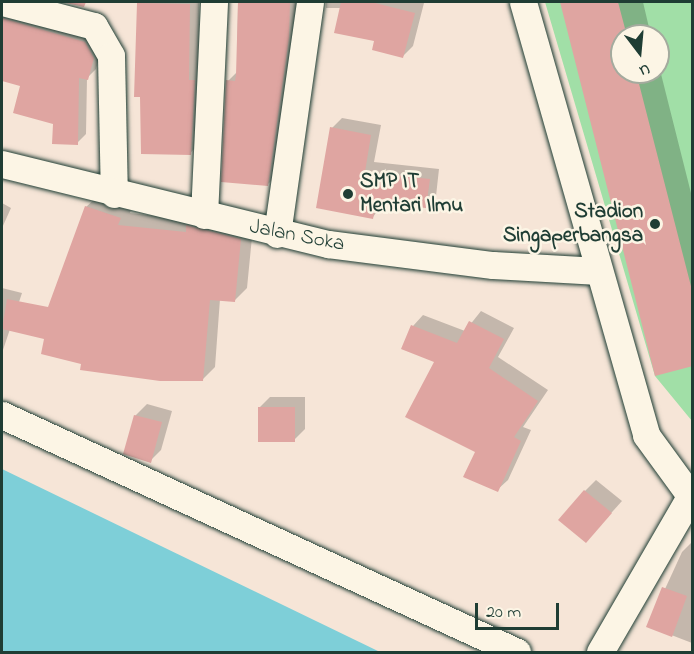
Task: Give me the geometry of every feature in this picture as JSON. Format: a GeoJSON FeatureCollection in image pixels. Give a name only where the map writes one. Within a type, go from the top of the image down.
{"type":"FeatureCollection","features":[{"type":"Feature","properties":{"kind":"street"},"geometry":{"type":"LineString","coordinates":[[2,2],[96,14],[111,56],[114,194]]}},
{"type":"Feature","properties":{"kind":"street"},"geometry":{"type":"LineString","coordinates":[[204,215],[214,2]]}},
{"type":"Feature","properties":{"kind":"street"},"geometry":{"type":"LineString","coordinates":[[277,234],[310,2]]}},
{"type":"Feature","properties":{"kind":"street"},"geometry":{"type":"LineString","coordinates":[[523,2],[646,435],[691,497],[600,652]]}},
{"type":"Feature","properties":{"kind":"street","name":"Jalan Soka"},"geometry":{"type":"LineString","coordinates":[[2,164],[277,234],[493,266],[599,271]]}},
{"type":"Feature","properties":{"kind":"street"},"geometry":{"type":"LineString","coordinates":[[2,415],[517,652]]}},
{"type":"Feature","properties":{"kind":"green space","name":"Stadion Singaperbangsa"},"geometry":{"type":"Polygon","coordinates":[[[545,2],[692,2],[692,421],[655,376],[545,2]]]}},
{"type":"Feature","properties":{"kind":"water"},"geometry":{"type":"Polygon","coordinates":[[[2,469],[380,652],[2,652],[2,469]]]}},
{"type":"Feature","properties":{"kind":"building"},"geometry":{"type":"Polygon","coordinates":[[[62,2],[86,2],[84,7],[62,2]]]}},
{"type":"Feature","properties":{"kind":"building"},"geometry":{"type":"Polygon","coordinates":[[[238,2],[290,2],[289,38],[268,186],[221,182],[226,80],[235,81],[236,75],[238,2]]]}},
{"type":"Feature","properties":{"kind":"building"},"geometry":{"type":"Polygon","coordinates":[[[341,2],[371,2],[415,13],[403,58],[372,50],[374,41],[334,33],[341,2]]]}},
{"type":"Feature","properties":{"kind":"building","name":"Stadion Singaperbangsa"},"geometry":{"type":"Polygon","coordinates":[[[560,2],[618,2],[624,24],[610,24],[610,84],[639,84],[693,294],[693,366],[655,376],[560,2]]]}},
{"type":"Feature","properties":{"kind":"building"},"geometry":{"type":"Polygon","coordinates":[[[137,3],[190,4],[189,80],[195,80],[191,155],[141,154],[140,97],[134,97],[137,3]]]}},
{"type":"Feature","properties":{"kind":"building"},"geometry":{"type":"Polygon","coordinates":[[[2,18],[85,42],[94,58],[88,80],[79,78],[78,145],[52,144],[53,124],[13,113],[20,86],[2,81],[2,18]]]}},
{"type":"Feature","properties":{"kind":"building"},"geometry":{"type":"Polygon","coordinates":[[[330,127],[371,135],[365,172],[430,179],[426,208],[376,203],[373,219],[316,208],[330,127]]]}},
{"type":"Feature","properties":{"kind":"building"},"geometry":{"type":"Polygon","coordinates":[[[85,206],[121,218],[118,225],[186,232],[186,225],[241,239],[235,302],[210,300],[203,381],[160,381],[80,370],[81,364],[41,354],[44,339],[2,329],[7,299],[48,307],[85,206]]]}},
{"type":"Feature","properties":{"kind":"building"},"geometry":{"type":"Polygon","coordinates":[[[469,321],[504,339],[489,368],[538,401],[514,437],[521,441],[498,492],[463,477],[475,452],[405,417],[434,362],[401,349],[411,325],[457,343],[469,321]]]}},
{"type":"Feature","properties":{"kind":"building"},"geometry":{"type":"Polygon","coordinates":[[[258,407],[295,407],[295,442],[258,442],[258,407]]]}},
{"type":"Feature","properties":{"kind":"building"},"geometry":{"type":"Polygon","coordinates":[[[134,415],[162,422],[151,463],[123,454],[134,415]]]}},
{"type":"Feature","properties":{"kind":"building"},"geometry":{"type":"Polygon","coordinates":[[[584,490],[612,513],[586,543],[558,520],[584,490]]]}},
{"type":"Feature","properties":{"kind":"building"},"geometry":{"type":"Polygon","coordinates":[[[662,587],[687,596],[672,637],[646,627],[662,587]]]}},
{"type":"Feature","properties":{"kind":"place","name":"SMP IT Mentari Ilmu"},"geometry":{"type":"Point","coordinates":[348,194]}},
{"type":"Feature","properties":{"kind":"place","name":"Stadion Singaperbangsa"},"geometry":{"type":"Point","coordinates":[655,224]}}]}
